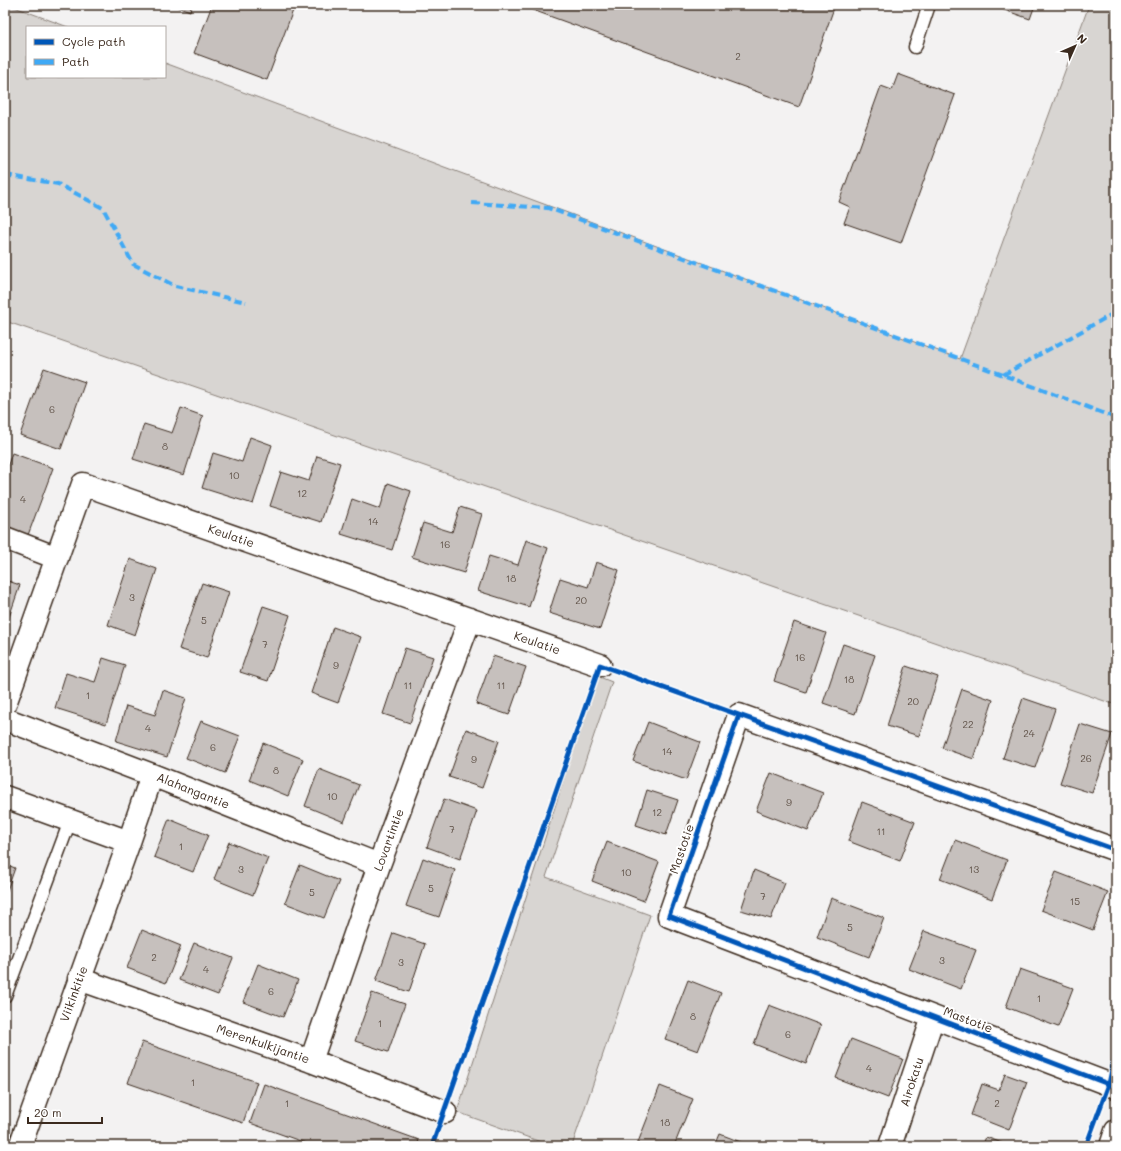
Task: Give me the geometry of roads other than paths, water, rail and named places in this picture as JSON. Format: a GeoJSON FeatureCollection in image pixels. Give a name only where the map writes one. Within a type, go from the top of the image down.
{"type":"FeatureCollection","features":[{"type":"Feature","properties":{"kind":"street","name":"Keulatie"},"geometry":{"type":"LineString","coordinates":[[5,704],[83,484],[600,665]]}},
{"type":"Feature","properties":{"kind":"street"},"geometry":{"type":"LineString","coordinates":[[5,538],[57,558]]}},
{"type":"Feature","properties":{"kind":"street","name":"Lovartintie"},"geometry":{"type":"LineString","coordinates":[[311,1061],[380,865],[470,620]]}},
{"type":"Feature","properties":{"kind":"street","name":"Mastotie"},"geometry":{"type":"LineString","coordinates":[[1116,850],[739,715],[669,916],[1116,1087]]}},
{"type":"Feature","properties":{"kind":"street","name":"Alahangantie"},"geometry":{"type":"LineString","coordinates":[[5,719],[380,865]]}},
{"type":"Feature","properties":{"kind":"street","name":"Viikinkitie"},"geometry":{"type":"LineString","coordinates":[[20,1146],[152,775]]}},
{"type":"Feature","properties":{"kind":"street"},"geometry":{"type":"LineString","coordinates":[[5,797],[129,842]]}},
{"type":"Feature","properties":{"kind":"street","name":"Merenkulkijantie"},"geometry":{"type":"LineString","coordinates":[[79,979],[311,1061],[445,1112]]}},
{"type":"Feature","properties":{"kind":"street","name":"Airokatu"},"geometry":{"type":"LineString","coordinates":[[890,1146],[933,1017]]}},
{"type":"Feature","properties":{"kind":"street"},"geometry":{"type":"LineString","coordinates":[[1111,1146],[1116,1131]]}},
{"type":"Feature","properties":{"kind":"lane"},"geometry":{"type":"LineString","coordinates":[[915,47],[929,5]]}},
{"type":"Feature","properties":{"kind":"lane"},"geometry":{"type":"LineString","coordinates":[[5,996],[70,821]]}}]}
